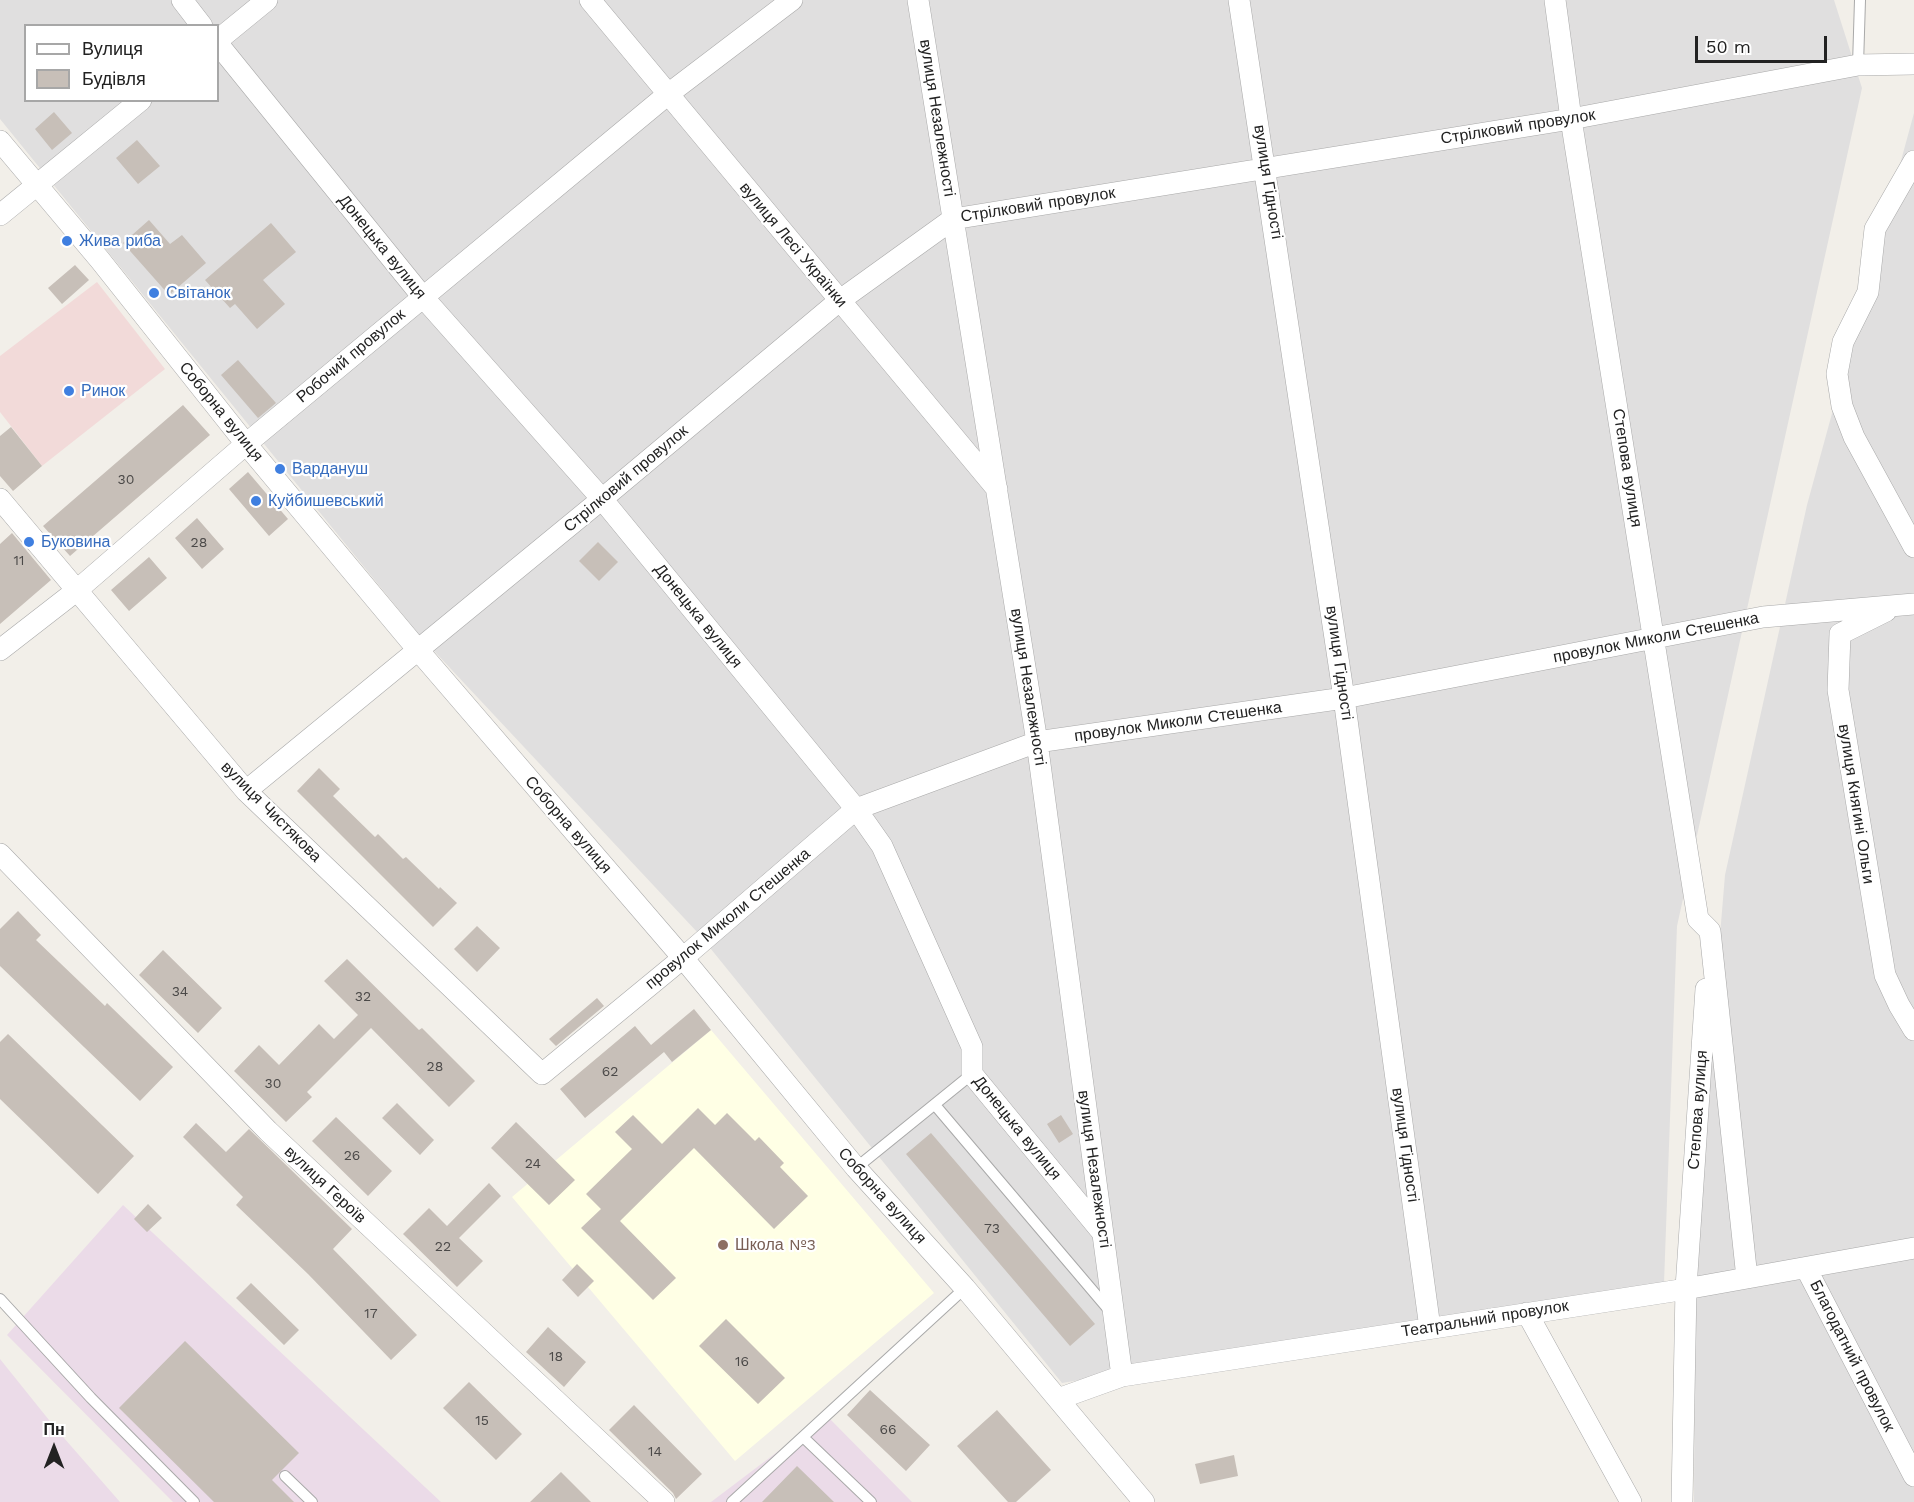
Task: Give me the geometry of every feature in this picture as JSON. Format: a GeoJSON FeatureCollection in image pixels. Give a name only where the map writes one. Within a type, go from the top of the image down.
{"type":"FeatureCollection","features":[{"type":"Feature","properties":{"kind":"street"},"geometry":{"type":"LineString","coordinates":[[182,0],[200,24]]}},
{"type":"Feature","properties":{"kind":"street"},"geometry":{"type":"LineString","coordinates":[[219,39],[267,0]]}},
{"type":"Feature","properties":{"kind":"street","name":"вулиця Лесі Українки"},"geometry":{"type":"LineString","coordinates":[[590,0],[997,489]]}},
{"type":"Feature","properties":{"kind":"street","name":"Робочий провулок"},"geometry":{"type":"LineString","coordinates":[[0,650],[76,591],[422,296],[667,95],[792,0]]}},
{"type":"Feature","properties":{"kind":"street","name":"вулиця Незалежності"},"geometry":{"type":"LineString","coordinates":[[918,0],[1037,742],[1122,1376]]}},
{"type":"Feature","properties":{"kind":"street","name":"вулиця Гідності"},"geometry":{"type":"LineString","coordinates":[[1239,0],[1344,698],[1430,1328]]}},
{"type":"Feature","properties":{"kind":"street","name":"Степова вулиця"},"geometry":{"type":"LineString","coordinates":[[1555,0],[1571,119],[1698,919],[1710,932],[1747,1278]]}},
{"type":"Feature","properties":{"kind":"street","name":"Донецька вулиця"},"geometry":{"type":"LineString","coordinates":[[219,45],[422,296],[602,499],[856,809],[882,846],[972,1047],[972,1074],[1102,1232]]}},
{"type":"Feature","properties":{"kind":"street","name":"Стрілковий провулок"},"geometry":{"type":"LineString","coordinates":[[246,791],[839,301],[952,219],[1571,119],[1858,65],[1914,64]]}},
{"type":"Feature","properties":{"kind":"street"},"geometry":{"type":"LineString","coordinates":[[0,215],[138,102]]}},
{"type":"Feature","properties":{"kind":"street","name":"Соборна вулиця"},"geometry":{"type":"LineString","coordinates":[[0,141],[100,260],[246,444],[418,650],[682,958],[856,1168],[965,1288],[1144,1502]]}},
{"type":"Feature","properties":{"kind":"street"},"geometry":{"type":"LineString","coordinates":[[1914,161],[1875,228],[1868,292],[1843,342],[1837,374],[1842,406],[1854,436],[1914,547]]}},
{"type":"Feature","properties":{"kind":"street","name":"вулиця Чистякова"},"geometry":{"type":"LineString","coordinates":[[0,499],[246,791],[542,1074]]}},
{"type":"Feature","properties":{"kind":"street","name":"провулок Миколи Стешенка"},"geometry":{"type":"LineString","coordinates":[[542,1074],[856,809],[1037,742],[1344,698],[1763,617],[1906,605]]}},
{"type":"Feature","properties":{"kind":"street","name":"вулиця Княгині Ольги"},"geometry":{"type":"LineString","coordinates":[[1906,605],[1840,634],[1838,690],[1885,975],[1914,1030]]}},
{"type":"Feature","properties":{"kind":"street","name":"вулиця Героїв"},"geometry":{"type":"LineString","coordinates":[[0,854],[268,1131],[664,1502]]}},
{"type":"Feature","properties":{"kind":"street","name":"Степова вулиця"},"geometry":{"type":"LineString","coordinates":[[1686,1288],[1710,932]]}},
{"type":"Feature","properties":{"kind":"street","name":"Театральний провулок"},"geometry":{"type":"LineString","coordinates":[[1058,1399],[1122,1376],[1686,1288],[1914,1248]]}},
{"type":"Feature","properties":{"kind":"street","name":"Благодатний провулок"},"geometry":{"type":"LineString","coordinates":[[1806,1268],[1914,1476]]}},
{"type":"Feature","properties":{"kind":"street"},"geometry":{"type":"LineString","coordinates":[[1682,1502],[1686,1288]]}},
{"type":"Feature","properties":{"kind":"street"},"geometry":{"type":"LineString","coordinates":[[1527,1313],[1631,1502]]}},
{"type":"Feature","properties":{"kind":"lane"},"geometry":{"type":"LineString","coordinates":[[1858,65],[1860,0]]}},
{"type":"Feature","properties":{"kind":"lane"},"geometry":{"type":"LineString","coordinates":[[856,1168],[972,1074]]}},
{"type":"Feature","properties":{"kind":"lane"},"geometry":{"type":"LineString","coordinates":[[934,1105],[1113,1315]]}},
{"type":"Feature","properties":{"kind":"lane"},"geometry":{"type":"LineString","coordinates":[[732,1502],[965,1288]]}},
{"type":"Feature","properties":{"kind":"lane"},"geometry":{"type":"LineString","coordinates":[[0,1299],[91,1398],[194,1502]]}},
{"type":"Feature","properties":{"kind":"lane"},"geometry":{"type":"LineString","coordinates":[[803,1437],[871,1502]]}},
{"type":"Feature","properties":{"kind":"lane"},"geometry":{"type":"LineString","coordinates":[[285,1476],[312,1502]]}},
{"type":"Feature","properties":{"kind":"shaded area"},"geometry":{"type":"Polygon","coordinates":[[[0,0],[1834,0],[1862,88],[1677,926],[1664,1283],[1062,1383],[698,933],[421,637],[0,119],[0,0]]]}},
{"type":"Feature","properties":{"kind":"shaded area"},"geometry":{"type":"Polygon","coordinates":[[[1914,113],[1914,1502],[1694,1502],[1695,1269],[1700,1176],[1725,875],[1807,505],[1914,113]]]}},
{"type":"Feature","properties":{"kind":"shaded area","name":"Ринок"},"geometry":{"type":"Polygon","coordinates":[[[97,282],[165,369],[42,466],[0,412],[0,356],[97,282]]]}},
{"type":"Feature","properties":{"kind":"shaded area","name":"Школа №3"},"geometry":{"type":"Polygon","coordinates":[[[711,1030],[934,1293],[735,1461],[512,1197],[711,1030]]]}},
{"type":"Feature","properties":{"kind":"shaded area"},"geometry":{"type":"Polygon","coordinates":[[[123,1205],[441,1502],[173,1502],[7,1335],[123,1205]]]}},
{"type":"Feature","properties":{"kind":"shaded area"},"geometry":{"type":"Polygon","coordinates":[[[0,1359],[57,1430],[120,1502],[0,1502],[0,1359]]]}},
{"type":"Feature","properties":{"kind":"shaded area"},"geometry":{"type":"Polygon","coordinates":[[[826,1415],[912,1502],[711,1502],[826,1415]]]}},
{"type":"Feature","properties":{"kind":"building"},"geometry":{"type":"Polygon","coordinates":[[[54,112],[72,133],[52,150],[35,129],[54,112]]]}},
{"type":"Feature","properties":{"kind":"building"},"geometry":{"type":"Polygon","coordinates":[[[137,140],[160,166],[138,184],[116,158],[137,140]]]}},
{"type":"Feature","properties":{"kind":"building"},"geometry":{"type":"Polygon","coordinates":[[[149,220],[170,244],[182,235],[206,263],[169,295],[123,243],[149,220]]]}},
{"type":"Feature","properties":{"kind":"building"},"geometry":{"type":"Polygon","coordinates":[[[271,223],[296,252],[263,280],[285,304],[257,329],[235,304],[230,308],[205,280],[271,223]]]}},
{"type":"Feature","properties":{"kind":"building"},"geometry":{"type":"Polygon","coordinates":[[[75,265],[89,280],[62,304],[48,288],[75,265]]]}},
{"type":"Feature","properties":{"kind":"building"},"geometry":{"type":"Polygon","coordinates":[[[238,360],[276,403],[258,418],[221,375],[238,360]]]}},
{"type":"Feature","properties":{"kind":"building"},"geometry":{"type":"Polygon","coordinates":[[[183,405],[210,435],[70,556],[43,526],[183,405]]]}},
{"type":"Feature","properties":{"kind":"building"},"geometry":{"type":"Polygon","coordinates":[[[11,427],[42,466],[13,491],[0,476],[0,436],[11,427]]]}},
{"type":"Feature","properties":{"kind":"building","name":"Куйбишевський"},"geometry":{"type":"Polygon","coordinates":[[[248,472],[288,519],[269,536],[229,489],[248,472]]]}},
{"type":"Feature","properties":{"kind":"building"},"geometry":{"type":"Polygon","coordinates":[[[197,518],[224,549],[202,569],[175,538],[197,518]]]}},
{"type":"Feature","properties":{"kind":"building"},"geometry":{"type":"Polygon","coordinates":[[[12,533],[51,580],[0,624],[0,544],[12,533]]]}},
{"type":"Feature","properties":{"kind":"building"},"geometry":{"type":"Polygon","coordinates":[[[598,542],[618,562],[599,581],[579,561],[598,542]]]}},
{"type":"Feature","properties":{"kind":"building"},"geometry":{"type":"Polygon","coordinates":[[[149,557],[167,578],[129,611],[111,590],[149,557]]]}},
{"type":"Feature","properties":{"kind":"building"},"geometry":{"type":"Polygon","coordinates":[[[319,768],[340,789],[333,796],[375,837],[378,834],[403,859],[406,857],[457,903],[433,927],[297,791],[319,768]]]}},
{"type":"Feature","properties":{"kind":"building"},"geometry":{"type":"Polygon","coordinates":[[[18,911],[41,935],[36,940],[105,1006],[107,1003],[173,1067],[140,1101],[0,966],[0,929],[18,911]]]}},
{"type":"Feature","properties":{"kind":"building"},"geometry":{"type":"Polygon","coordinates":[[[477,926],[500,948],[477,972],[454,949],[477,926]]]}},
{"type":"Feature","properties":{"kind":"building"},"geometry":{"type":"Polygon","coordinates":[[[163,950],[222,1008],[198,1033],[139,975],[163,950]]]}},
{"type":"Feature","properties":{"kind":"building"},"geometry":{"type":"Polygon","coordinates":[[[347,959],[475,1081],[449,1107],[371,1028],[307,1092],[312,1097],[286,1122],[234,1071],[259,1045],[279,1065],[319,1024],[334,1039],[358,1015],[324,981],[347,959]]]}},
{"type":"Feature","properties":{"kind":"building"},"geometry":{"type":"Polygon","coordinates":[[[597,998],[604,1006],[556,1046],[549,1039],[597,998]]]}},
{"type":"Feature","properties":{"kind":"building"},"geometry":{"type":"Polygon","coordinates":[[[694,1009],[711,1030],[672,1062],[664,1052],[585,1118],[560,1089],[635,1026],[651,1045],[694,1009]]]}},
{"type":"Feature","properties":{"kind":"building"},"geometry":{"type":"Polygon","coordinates":[[[8,1034],[134,1156],[98,1194],[0,1099],[0,1042],[8,1034]]]}},
{"type":"Feature","properties":{"kind":"building"},"geometry":{"type":"Polygon","coordinates":[[[397,1103],[434,1140],[420,1155],[382,1118],[397,1103]]]}},
{"type":"Feature","properties":{"kind":"building"},"geometry":{"type":"Polygon","coordinates":[[[698,1108],[715,1125],[727,1113],[755,1141],[759,1137],[784,1163],[780,1167],[808,1196],[774,1229],[694,1148],[620,1221],[676,1278],[653,1300],[581,1228],[601,1209],[586,1194],[632,1149],[615,1132],[633,1115],[662,1144],[698,1108]]]}},
{"type":"Feature","properties":{"kind":"building"},"geometry":{"type":"Polygon","coordinates":[[[1061,1115],[1073,1134],[1059,1143],[1047,1124],[1061,1115]]]}},
{"type":"Feature","properties":{"kind":"building"},"geometry":{"type":"Polygon","coordinates":[[[336,1117],[392,1171],[368,1196],[312,1141],[336,1117]]]}},
{"type":"Feature","properties":{"kind":"building"},"geometry":{"type":"Polygon","coordinates":[[[516,1122],[575,1180],[549,1205],[491,1148],[516,1122]]]}},
{"type":"Feature","properties":{"kind":"building"},"geometry":{"type":"Polygon","coordinates":[[[196,1123],[226,1152],[249,1129],[352,1229],[333,1249],[417,1335],[391,1360],[308,1274],[236,1205],[243,1197],[183,1137],[196,1123]]]}},
{"type":"Feature","properties":{"kind":"building"},"geometry":{"type":"Polygon","coordinates":[[[931,1133],[1095,1324],[1070,1346],[906,1154],[931,1133]]]}},
{"type":"Feature","properties":{"kind":"building"},"geometry":{"type":"Polygon","coordinates":[[[489,1183],[501,1196],[459,1238],[483,1261],[457,1287],[403,1234],[429,1208],[447,1226],[489,1183]]]}},
{"type":"Feature","properties":{"kind":"building"},"geometry":{"type":"Polygon","coordinates":[[[148,1204],[162,1218],[147,1232],[134,1219],[148,1204]]]}},
{"type":"Feature","properties":{"kind":"building"},"geometry":{"type":"Polygon","coordinates":[[[577,1264],[594,1281],[578,1297],[562,1280],[577,1264]]]}},
{"type":"Feature","properties":{"kind":"building"},"geometry":{"type":"Polygon","coordinates":[[[251,1283],[299,1330],[284,1345],[236,1298],[251,1283]]]}},
{"type":"Feature","properties":{"kind":"building"},"geometry":{"type":"Polygon","coordinates":[[[726,1319],[785,1378],[758,1404],[699,1346],[726,1319]]]}},
{"type":"Feature","properties":{"kind":"building"},"geometry":{"type":"Polygon","coordinates":[[[548,1327],[586,1362],[564,1387],[526,1352],[548,1327]]]}},
{"type":"Feature","properties":{"kind":"building"},"geometry":{"type":"Polygon","coordinates":[[[185,1341],[299,1453],[272,1480],[294,1502],[214,1502],[119,1408],[185,1341]]]}},
{"type":"Feature","properties":{"kind":"building"},"geometry":{"type":"Polygon","coordinates":[[[469,1382],[522,1434],[496,1460],[443,1408],[469,1382]]]}},
{"type":"Feature","properties":{"kind":"building"},"geometry":{"type":"Polygon","coordinates":[[[870,1390],[930,1445],[906,1471],[847,1415],[870,1390]]]}},
{"type":"Feature","properties":{"kind":"building"},"geometry":{"type":"Polygon","coordinates":[[[634,1405],[702,1474],[676,1499],[673,1493],[609,1430],[634,1405]]]}},
{"type":"Feature","properties":{"kind":"building"},"geometry":{"type":"Polygon","coordinates":[[[997,1410],[1051,1470],[1016,1502],[1008,1502],[957,1446],[997,1410]]]}},
{"type":"Feature","properties":{"kind":"building"},"geometry":{"type":"Polygon","coordinates":[[[1234,1455],[1238,1476],[1200,1484],[1195,1464],[1234,1455]]]}},
{"type":"Feature","properties":{"kind":"building"},"geometry":{"type":"Polygon","coordinates":[[[797,1466],[834,1502],[762,1502],[797,1466]]]}},
{"type":"Feature","properties":{"kind":"building"},"geometry":{"type":"Polygon","coordinates":[[[561,1472],[591,1502],[530,1502],[561,1472]]]}},
{"type":"Feature","properties":{"kind":"place","name":"Жива риба"},"geometry":{"type":"Point","coordinates":[67,241]}},
{"type":"Feature","properties":{"kind":"place","name":"Світанок"},"geometry":{"type":"Point","coordinates":[154,293]}},
{"type":"Feature","properties":{"kind":"place","name":"Ринок"},"geometry":{"type":"Point","coordinates":[69,391]}},
{"type":"Feature","properties":{"kind":"place","name":"Вардануш"},"geometry":{"type":"Point","coordinates":[280,469]}},
{"type":"Feature","properties":{"kind":"place","name":"Куйбишевський"},"geometry":{"type":"Point","coordinates":[256,501]}},
{"type":"Feature","properties":{"kind":"place","name":"Буковина"},"geometry":{"type":"Point","coordinates":[29,542]}},
{"type":"Feature","properties":{"kind":"place","name":"Школа №3"},"geometry":{"type":"Point","coordinates":[723,1245]}}]}
